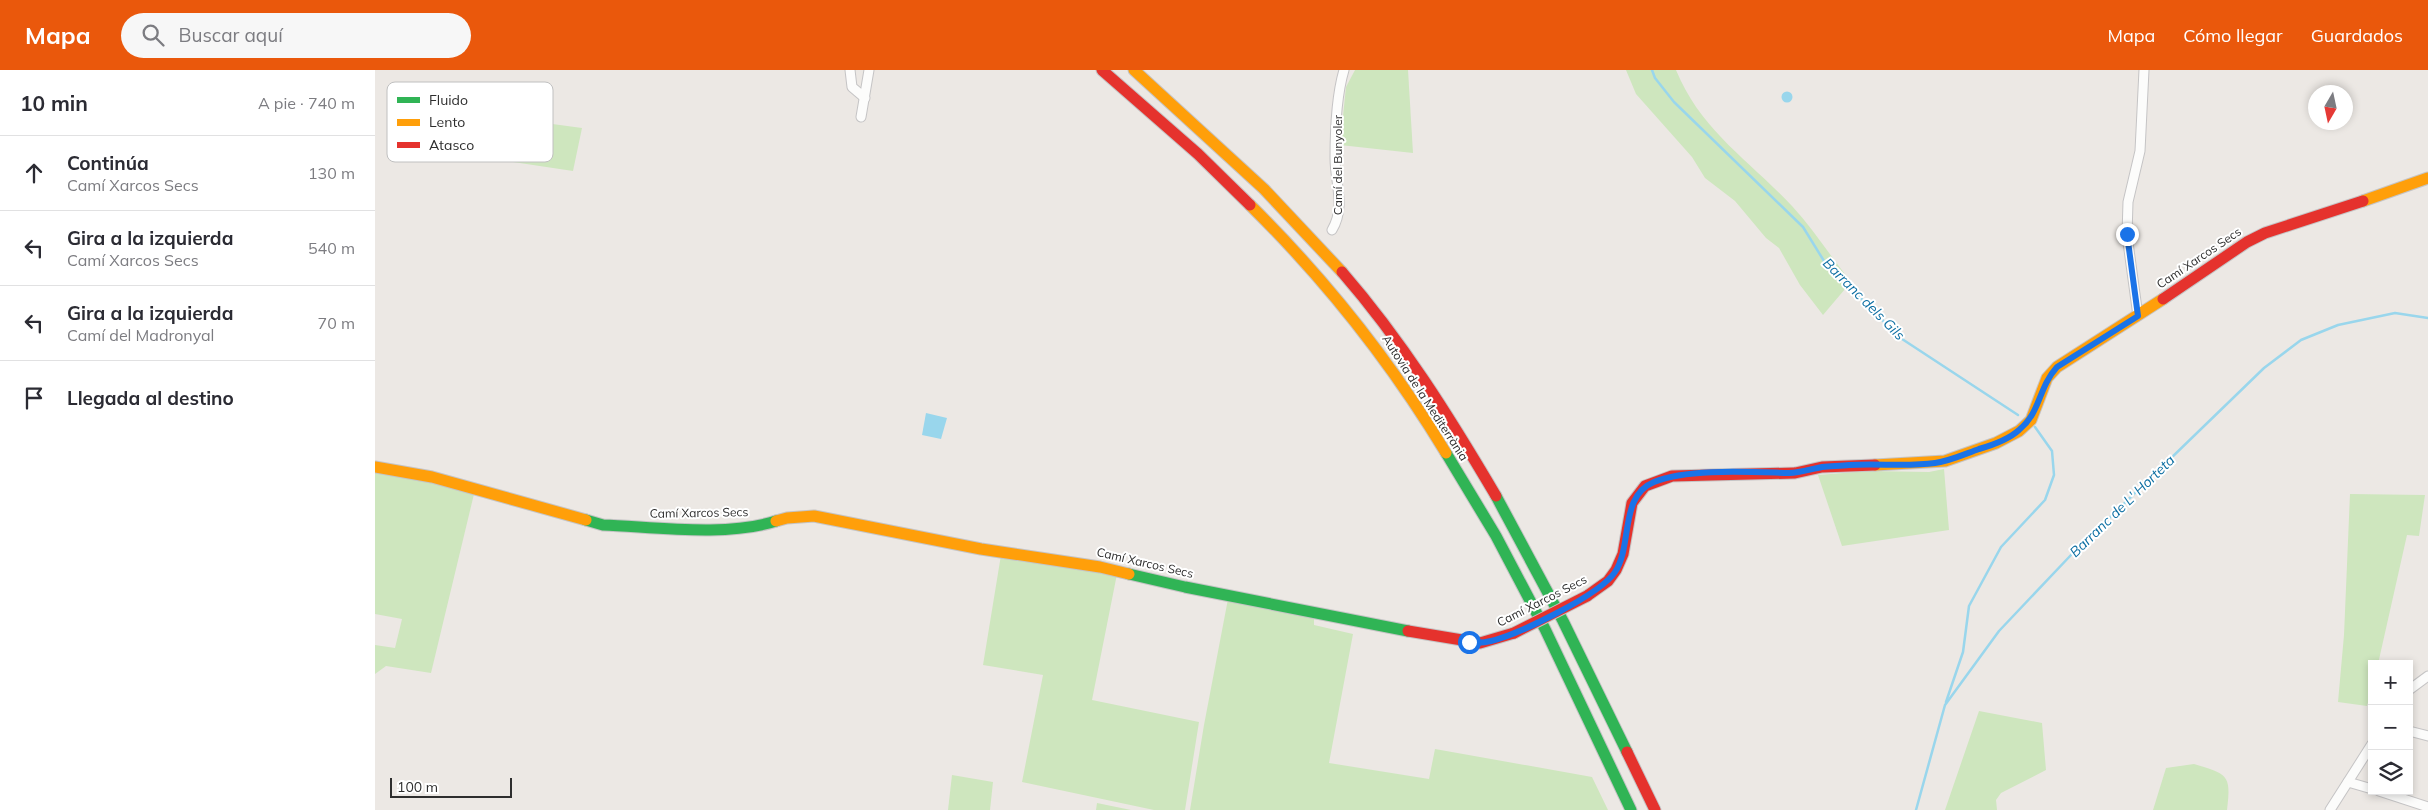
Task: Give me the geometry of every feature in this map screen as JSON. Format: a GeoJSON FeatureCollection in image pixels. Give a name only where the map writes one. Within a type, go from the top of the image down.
{"type":"FeatureCollection","features":[{"type":"Feature","properties":{"kind":"main road","name":"Autovia de la Mediterrània"},"geometry":{"type":"LineString","coordinates":[[1102,70],[1198,154],[1295,250],[1367,336],[1433,432],[1496,536],[1545,628],[1631,810]]}},
{"type":"Feature","properties":{"kind":"main road","name":"Autovia de la Mediterrània"},"geometry":{"type":"LineString","coordinates":[[1134,70],[1211,137],[1309,236],[1381,320],[1443,407],[1510,520],[1563,618],[1655,810]]}},
{"type":"Feature","properties":{"kind":"main road","name":"Camí Xarcos Secs"},"geometry":{"type":"LineString","coordinates":[[375,467],[432,477],[603,525],[720,529],[761,526],[801,515],[814,516],[981,548],[1100,567],[1185,587],[1451,640],[1480,643],[1514,633],[1587,596],[1608,581],[1616,570],[1623,554],[1632,503],[1645,486],[1672,476],[1795,473],[1823,467],[1923,464],[1945,461],[1996,443],[2019,431],[2031,420],[2047,378],[2057,367],[2138,316],[2204,269],[2265,233],[2307,221],[2428,178]]}},
{"type":"Feature","properties":{"kind":"street"},"geometry":{"type":"LineString","coordinates":[[850,70],[853,87],[865,98]]}},
{"type":"Feature","properties":{"kind":"street"},"geometry":{"type":"LineString","coordinates":[[861,117],[869,70]]}},
{"type":"Feature","properties":{"kind":"street","name":"Camí del Bunyoler"},"geometry":{"type":"LineString","coordinates":[[1332,230],[1340,212],[1335,160],[1336,128],[1344,70]]}},
{"type":"Feature","properties":{"kind":"street"},"geometry":{"type":"LineString","coordinates":[[2138,316],[2127,234],[2128,202],[2140,151],[2144,70]]}},
{"type":"Feature","properties":{"kind":"street"},"geometry":{"type":"LineString","coordinates":[[2413,687],[2428,676]]}},
{"type":"Feature","properties":{"kind":"street"},"geometry":{"type":"LineString","coordinates":[[2413,732],[2428,736]]}},
{"type":"Feature","properties":{"kind":"street"},"geometry":{"type":"LineString","coordinates":[[2330,810],[2368,750]]}},
{"type":"Feature","properties":{"kind":"street"},"geometry":{"type":"LineString","coordinates":[[2348,782],[2368,788]]}},
{"type":"Feature","properties":{"kind":"street"},"geometry":{"type":"LineString","coordinates":[[2391,795],[2428,807]]}},
{"type":"Feature","properties":{"kind":"green space"},"geometry":{"type":"Polygon","coordinates":[[[1355,70],[1408,70],[1413,153],[1340,145],[1346,87],[1355,70]]]}},
{"type":"Feature","properties":{"kind":"green space"},"geometry":{"type":"Polygon","coordinates":[[[1626,70],[1676,70],[1686,91],[1712,128],[1776,189],[1808,224],[1851,282],[1823,315],[1800,285],[1779,248],[1766,238],[1735,201],[1705,178],[1692,157],[1636,94],[1626,70]]]}},
{"type":"Feature","properties":{"kind":"green space"},"geometry":{"type":"Polygon","coordinates":[[[553,124],[582,128],[573,171],[512,162],[553,162],[553,124]]]}},
{"type":"Feature","properties":{"kind":"green space"},"geometry":{"type":"Polygon","coordinates":[[[1944,469],[1949,530],[1842,546],[1818,475],[1869,471],[1929,472],[1944,469]]]}},
{"type":"Feature","properties":{"kind":"green space"},"geometry":{"type":"Polygon","coordinates":[[[375,472],[431,482],[474,494],[431,673],[386,666],[375,674],[375,645],[395,648],[402,619],[375,614],[375,472]]]}},
{"type":"Feature","properties":{"kind":"green space"},"geometry":{"type":"Polygon","coordinates":[[[2350,494],[2425,495],[2419,536],[2407,535],[2379,660],[2368,660],[2367,706],[2338,702],[2344,635],[2350,494]]]}},
{"type":"Feature","properties":{"kind":"green space"},"geometry":{"type":"Polygon","coordinates":[[[1001,555],[1117,574],[1092,700],[1199,722],[1185,810],[1154,810],[1022,782],[1043,675],[983,665],[1001,555]]]}},
{"type":"Feature","properties":{"kind":"green space"},"geometry":{"type":"Polygon","coordinates":[[[1228,599],[1314,618],[1314,625],[1353,634],[1329,763],[1429,779],[1435,749],[1592,777],[1608,810],[1190,810],[1228,599]]]}},
{"type":"Feature","properties":{"kind":"green space"},"geometry":{"type":"Polygon","coordinates":[[[1979,711],[2042,723],[2046,770],[2001,793],[1996,800],[1997,810],[1945,810],[1979,711]]]}},
{"type":"Feature","properties":{"kind":"green space"},"geometry":{"type":"Polygon","coordinates":[[[2194,764],[2220,773],[2224,777],[2228,789],[2227,810],[2153,810],[2166,768],[2194,764]]]}},
{"type":"Feature","properties":{"kind":"green space"},"geometry":{"type":"Polygon","coordinates":[[[952,775],[993,782],[990,810],[948,810],[952,775]]]}},
{"type":"Feature","properties":{"kind":"green space"},"geometry":{"type":"Polygon","coordinates":[[[1097,803],[1131,810],[1096,810],[1097,803]]]}},
{"type":"Feature","properties":{"kind":"water"},"geometry":{"type":"Polygon","coordinates":[[[1785,92],[1789,92],[1792,97],[1791,101],[1785,102],[1782,99],[1782,95],[1785,92]]]}},
{"type":"Feature","properties":{"kind":"water"},"geometry":{"type":"Polygon","coordinates":[[[926,413],[947,418],[941,439],[922,435],[926,413]]]}},
{"type":"Feature","properties":{"kind":"waterway","name":"Barranc dels Gils"},"geometry":{"type":"LineString","coordinates":[[1652,70],[1655,78],[1674,102],[1803,227],[1824,261],[1899,337],[2018,415]]}},
{"type":"Feature","properties":{"kind":"waterway","name":"Barranc de L' Horteta"},"geometry":{"type":"LineString","coordinates":[[1916,810],[1945,705],[1999,631],[2071,555],[2264,368],[2301,340],[2338,325],[2395,313],[2428,318]]}},
{"type":"Feature","properties":{"kind":"waterway","name":"Barranc dels Gils"},"geometry":{"type":"LineString","coordinates":[[1946,702],[1963,652],[1969,606],[2001,547],[2045,500],[2054,475],[2052,451],[2035,427]]}},
{"type":"Feature","properties":{"kind":"traffic: fast"},"geometry":{"type":"LineString","coordinates":[[1446,453],[1496,536],[1545,629],[1631,810]]}},
{"type":"Feature","properties":{"kind":"traffic: fast"},"geometry":{"type":"LineString","coordinates":[[1496,496],[1563,621],[1627,752]]}},
{"type":"Feature","properties":{"kind":"traffic: fast"},"geometry":{"type":"LineString","coordinates":[[586,520],[603,525],[691,530],[736,529],[776,521]]}},
{"type":"Feature","properties":{"kind":"traffic: fast"},"geometry":{"type":"LineString","coordinates":[[1129,574],[1185,587],[1408,631]]}},
{"type":"Feature","properties":{"kind":"traffic: slow"},"geometry":{"type":"LineString","coordinates":[[1134,70],[1264,189],[1342,272]]}},
{"type":"Feature","properties":{"kind":"traffic: slow"},"geometry":{"type":"LineString","coordinates":[[2363,201],[2428,178]]}},
{"type":"Feature","properties":{"kind":"traffic: slow"},"geometry":{"type":"LineString","coordinates":[[1250,205],[1305,262],[1380,354],[1446,453]]}},
{"type":"Feature","properties":{"kind":"traffic: slow"},"geometry":{"type":"LineString","coordinates":[[1875,465],[1945,461],[1996,443],[2019,431],[2031,420],[2047,378],[2057,367],[2163,299]]}},
{"type":"Feature","properties":{"kind":"traffic: slow"},"geometry":{"type":"LineString","coordinates":[[375,467],[432,477],[586,520]]}},
{"type":"Feature","properties":{"kind":"traffic: slow"},"geometry":{"type":"LineString","coordinates":[[776,521],[787,518],[814,516],[981,549],[1100,567],[1129,574]]}},
{"type":"Feature","properties":{"kind":"traffic: jam"},"geometry":{"type":"LineString","coordinates":[[1102,70],[1198,154],[1250,205]]}},
{"type":"Feature","properties":{"kind":"traffic: jam"},"geometry":{"type":"LineString","coordinates":[[2163,299],[2247,242],[2265,233],[2363,201]]}},
{"type":"Feature","properties":{"kind":"traffic: jam"},"geometry":{"type":"LineString","coordinates":[[1342,272],[1405,353],[1461,438],[1496,496]]}},
{"type":"Feature","properties":{"kind":"traffic: jam"},"geometry":{"type":"LineString","coordinates":[[1587,596],[1608,581],[1616,570],[1623,554],[1632,503],[1645,486],[1672,476],[1795,473],[1822,467],[1875,465]]}},
{"type":"Feature","properties":{"kind":"traffic: jam"},"geometry":{"type":"LineString","coordinates":[[1514,633],[1587,596]]}},
{"type":"Feature","properties":{"kind":"traffic: jam"},"geometry":{"type":"LineString","coordinates":[[1408,631],[1480,643],[1514,633]]}},
{"type":"Feature","properties":{"kind":"traffic: jam"},"geometry":{"type":"LineString","coordinates":[[1627,752],[1655,810]]}},
{"type":"Feature","properties":{"kind":"route"},"geometry":{"type":"LineString","coordinates":[[1469,642],[1493,641],[1514,633],[1587,596],[1608,581],[1616,570],[1623,554],[1632,503],[1645,486],[1654,482],[1672,476],[1698,474],[1746,472],[1795,473],[1823,467],[1935,463],[1996,443],[2011,436],[2031,420],[2047,378],[2057,367],[2138,316],[2127,234]]}}]}
